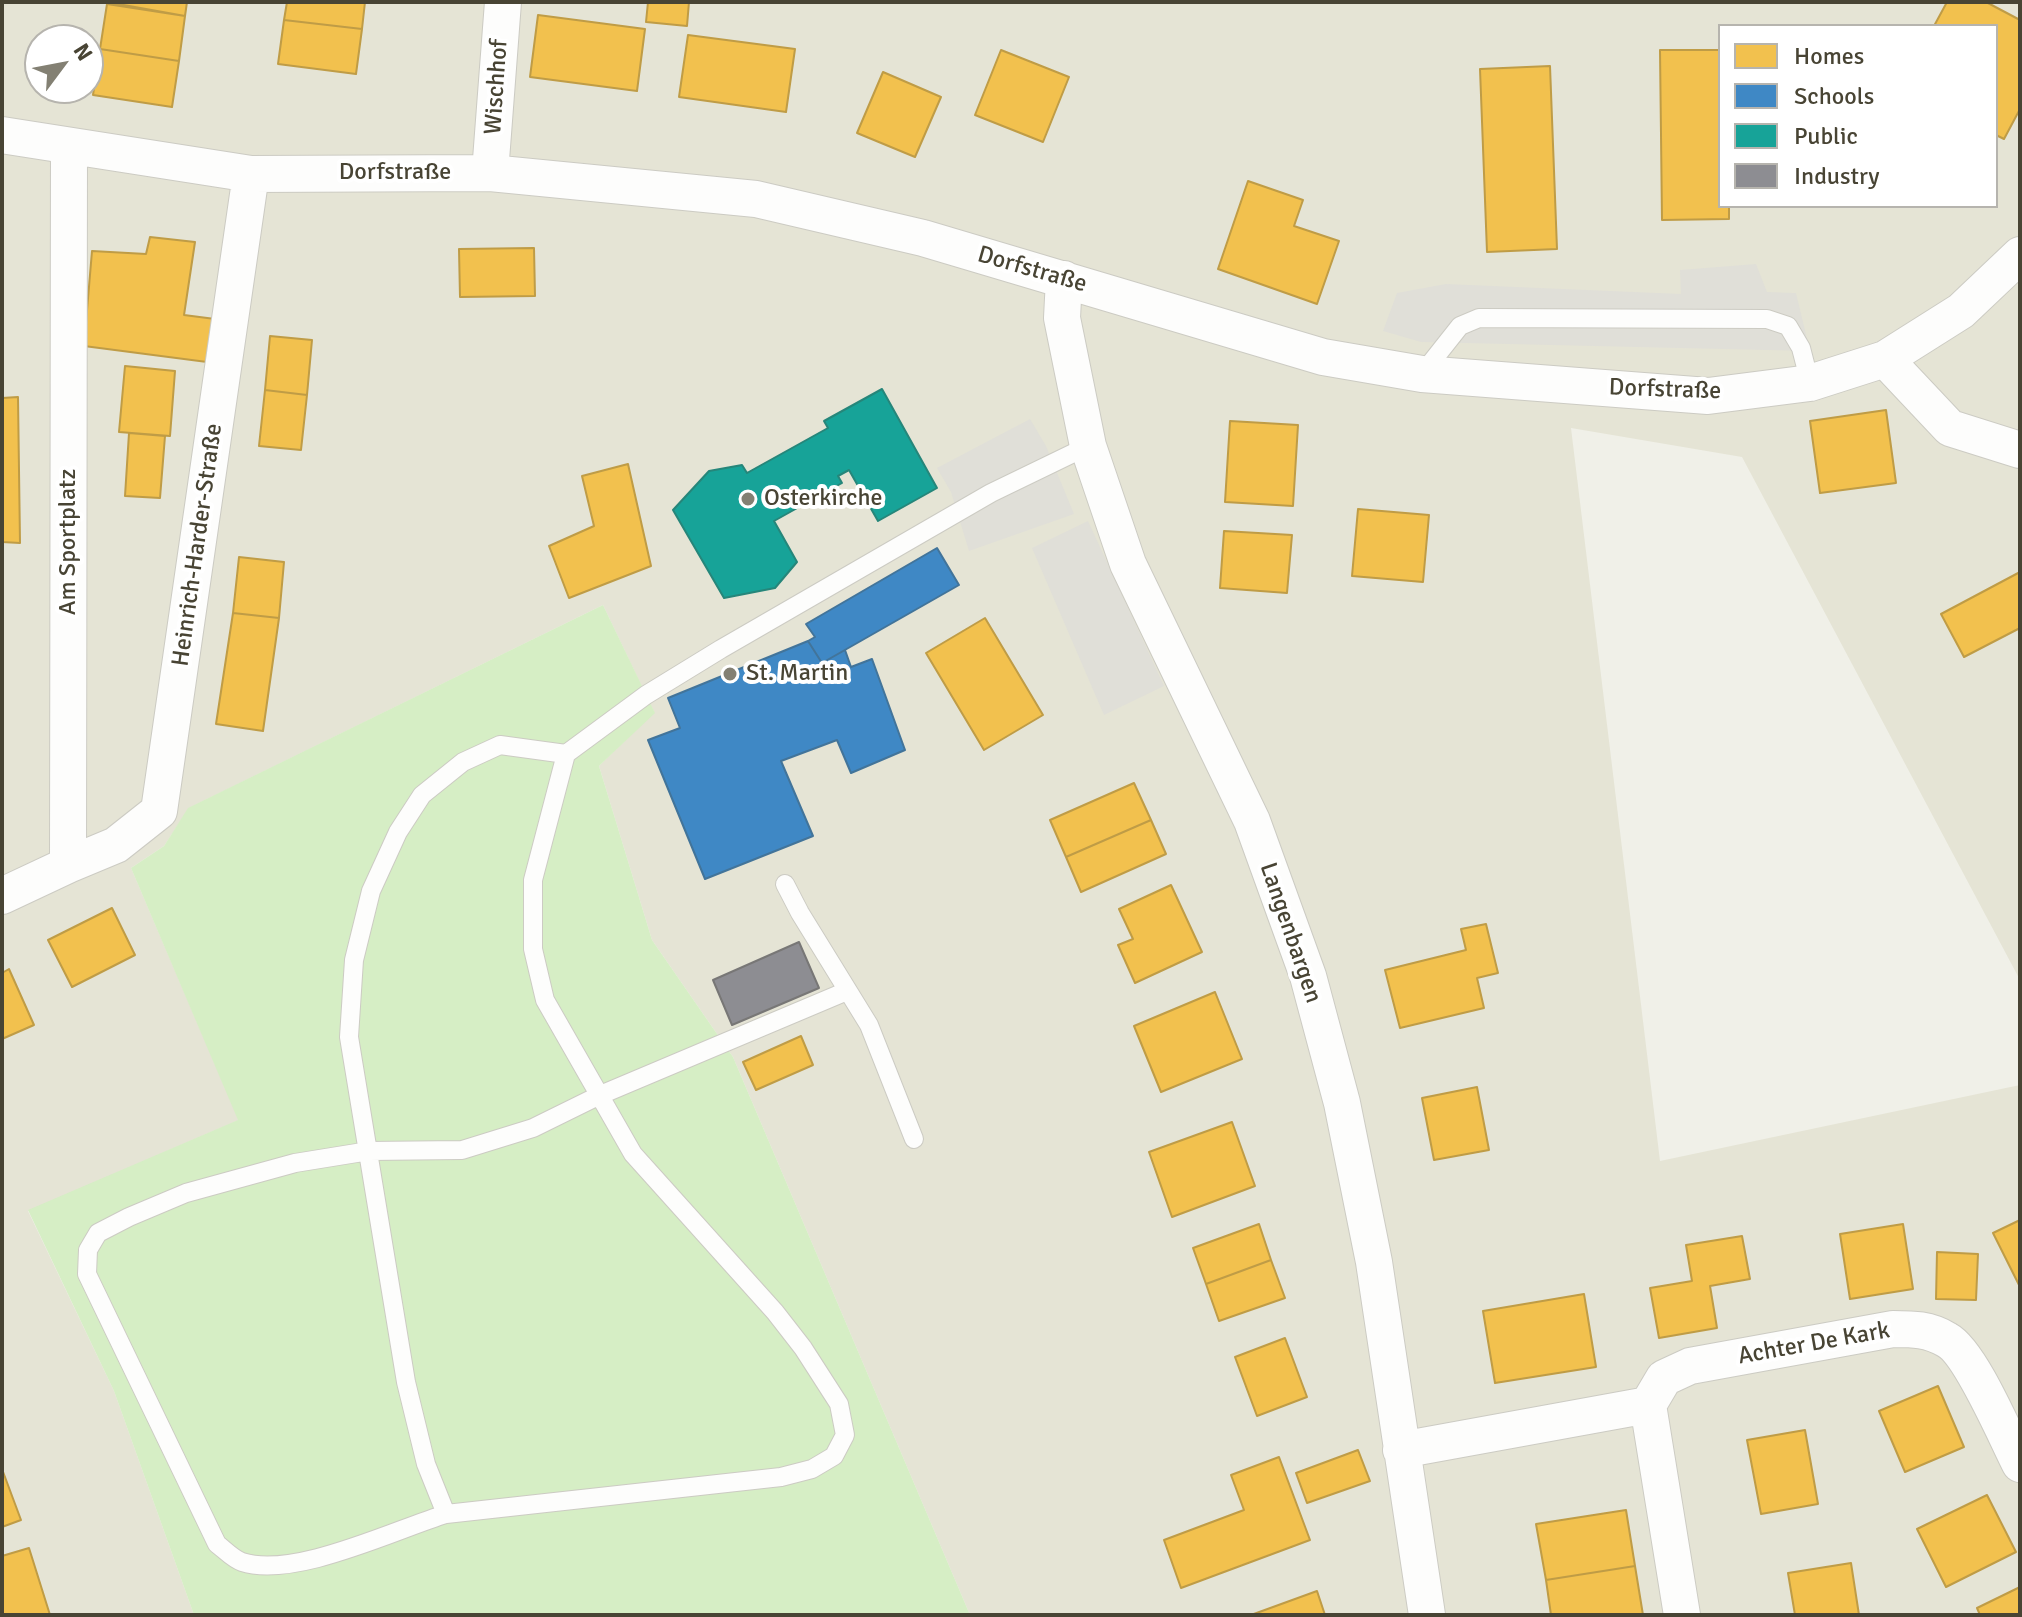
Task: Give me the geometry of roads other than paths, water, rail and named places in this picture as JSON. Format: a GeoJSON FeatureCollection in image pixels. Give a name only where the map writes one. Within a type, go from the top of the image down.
{"type":"FeatureCollection","features":[{"type":"Feature","properties":{"kind":"street","name":"Wischhof"},"geometry":{"type":"LineString","coordinates":[[490,173],[503,2]]}},
{"type":"Feature","properties":{"kind":"street","name":"Dorfstraße"},"geometry":{"type":"LineString","coordinates":[[2,135],[251,174],[490,173],[756,199],[923,238],[1323,357],[1422,374],[1708,396],[1810,383],[1885,359],[1961,311],[2020,255]]}},
{"type":"Feature","properties":{"kind":"street","name":"Am Sportplatz"},"geometry":{"type":"LineString","coordinates":[[68,865],[69,146]]}},
{"type":"Feature","properties":{"kind":"street","name":"Heinrich-Harder-Straße"},"geometry":{"type":"LineString","coordinates":[[68,865],[116,845],[159,811],[251,174]]}},
{"type":"Feature","properties":{"kind":"street","name":"Langenbargen"},"geometry":{"type":"LineString","coordinates":[[1064,279],[1062,318],[1088,446],[1128,564],[1252,821],[1308,976],[1342,1103],[1374,1262],[1427,1615]]}},
{"type":"Feature","properties":{"kind":"street"},"geometry":{"type":"LineString","coordinates":[[1885,359],[1950,428],[2020,450]]}},
{"type":"Feature","properties":{"kind":"street"},"geometry":{"type":"LineString","coordinates":[[2,896],[68,865]]}},
{"type":"Feature","properties":{"kind":"street","name":"Achter De Kark"},"geometry":{"type":"LineString","coordinates":[[1648,1405],[1664,1378],[1690,1366],[1893,1329],[1925,1330],[1951,1341],[1972,1369],[2020,1464]]}},
{"type":"Feature","properties":{"kind":"street"},"geometry":{"type":"LineString","coordinates":[[1401,1450],[1648,1405],[1682,1615]]}},
{"type":"Feature","properties":{"kind":"lane"},"geometry":{"type":"LineString","coordinates":[[1422,374],[1460,326],[1479,318],[1767,319],[1788,326],[1801,348],[1810,383]]}},
{"type":"Feature","properties":{"kind":"lane"},"geometry":{"type":"LineString","coordinates":[[847,991],[598,1096],[533,1128],[462,1150],[369,1151],[295,1163],[186,1193],[98,1233],[88,1250],[87,1274],[217,1544],[238,1562],[260,1567],[334,1555],[405,1526],[446,1514],[781,1477],[812,1469],[834,1456],[845,1435],[839,1404],[803,1348],[775,1312],[633,1154],[598,1096],[545,1000],[533,949],[533,880],[566,754],[646,695],[721,649],[991,493],[1088,446]]}},
{"type":"Feature","properties":{"kind":"lane"},"geometry":{"type":"LineString","coordinates":[[446,1514],[426,1464],[406,1382],[349,1037],[354,960],[371,891],[398,832],[422,795],[463,762],[500,745],[566,754]]}},
{"type":"Feature","properties":{"kind":"lane"},"geometry":{"type":"LineString","coordinates":[[785,884],[869,1025],[914,1139]]}},
{"type":"Feature","properties":{"kind":"place","name":"Osterkirche"},"geometry":{"type":"Point","coordinates":[748,499]}},
{"type":"Feature","properties":{"kind":"place","name":"St. Martin"},"geometry":{"type":"Point","coordinates":[730,674]}}]}
